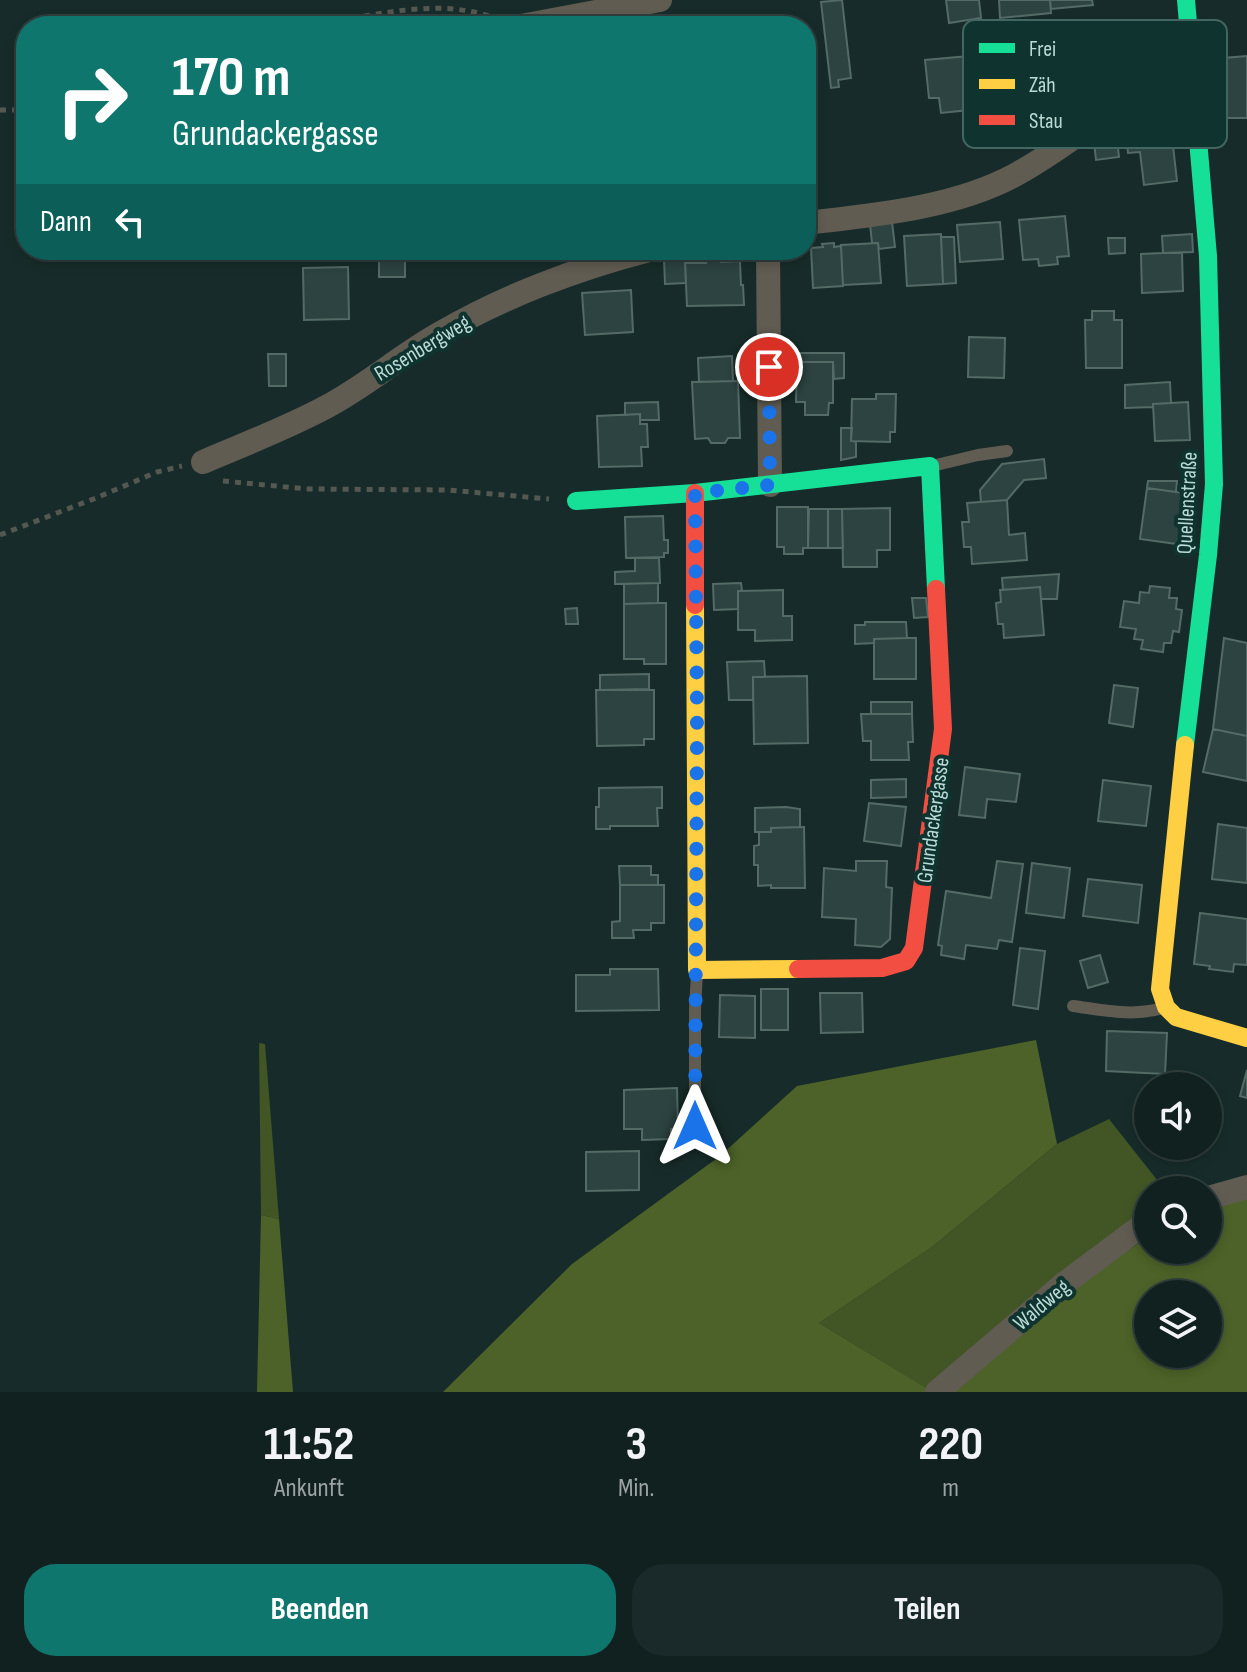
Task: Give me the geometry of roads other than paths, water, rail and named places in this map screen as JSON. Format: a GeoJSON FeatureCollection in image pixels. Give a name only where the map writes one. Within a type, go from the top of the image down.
{"type":"FeatureCollection","features":[{"type":"Feature","properties":{"kind":"street"},"geometry":{"type":"LineString","coordinates":[[557,16],[660,0]]}},
{"type":"Feature","properties":{"kind":"street","name":"Quellenstraße"},"geometry":{"type":"LineString","coordinates":[[1186,0],[1188,20]]}},
{"type":"Feature","properties":{"kind":"street"},"geometry":{"type":"LineString","coordinates":[[816,222],[920,206],[962,196],[1003,181],[1060,148]]}},
{"type":"Feature","properties":{"kind":"street","name":"Quellenstraße"},"geometry":{"type":"LineString","coordinates":[[1166,1007],[1161,998],[1161,971],[1214,484],[1208,256],[1199,148]]}},
{"type":"Feature","properties":{"kind":"street","name":"Rosenbergweg"},"geometry":{"type":"LineString","coordinates":[[203,462],[329,406],[419,345],[485,310],[569,275],[617,260]]}},
{"type":"Feature","properties":{"kind":"street"},"geometry":{"type":"LineString","coordinates":[[768,260],[770,485]]}},
{"type":"Feature","properties":{"kind":"street"},"geometry":{"type":"LineString","coordinates":[[576,501],[695,493],[930,466]]}},
{"type":"Feature","properties":{"kind":"street","name":"Grundackergasse"},"geometry":{"type":"LineString","coordinates":[[697,970],[882,968],[904,963],[913,953],[943,729],[930,466]]}},
{"type":"Feature","properties":{"kind":"street"},"geometry":{"type":"LineString","coordinates":[[695,493],[697,970]]}},
{"type":"Feature","properties":{"kind":"street"},"geometry":{"type":"LineString","coordinates":[[1166,1007],[1184,1020],[1247,1038]]}},
{"type":"Feature","properties":{"kind":"street"},"geometry":{"type":"LineString","coordinates":[[1222,1194],[1247,1187]]}},
{"type":"Feature","properties":{"kind":"street","name":"Waldweg"},"geometry":{"type":"LineString","coordinates":[[937,1392],[1065,1283],[1134,1231]]}},
{"type":"Feature","properties":{"kind":"lane"},"geometry":{"type":"LineString","coordinates":[[930,466],[1007,451]]}},
{"type":"Feature","properties":{"kind":"lane"},"geometry":{"type":"LineString","coordinates":[[695,1126],[697,970]]}},
{"type":"Feature","properties":{"kind":"lane"},"geometry":{"type":"LineString","coordinates":[[1073,1006],[1130,1013],[1166,1007]]}}]}
